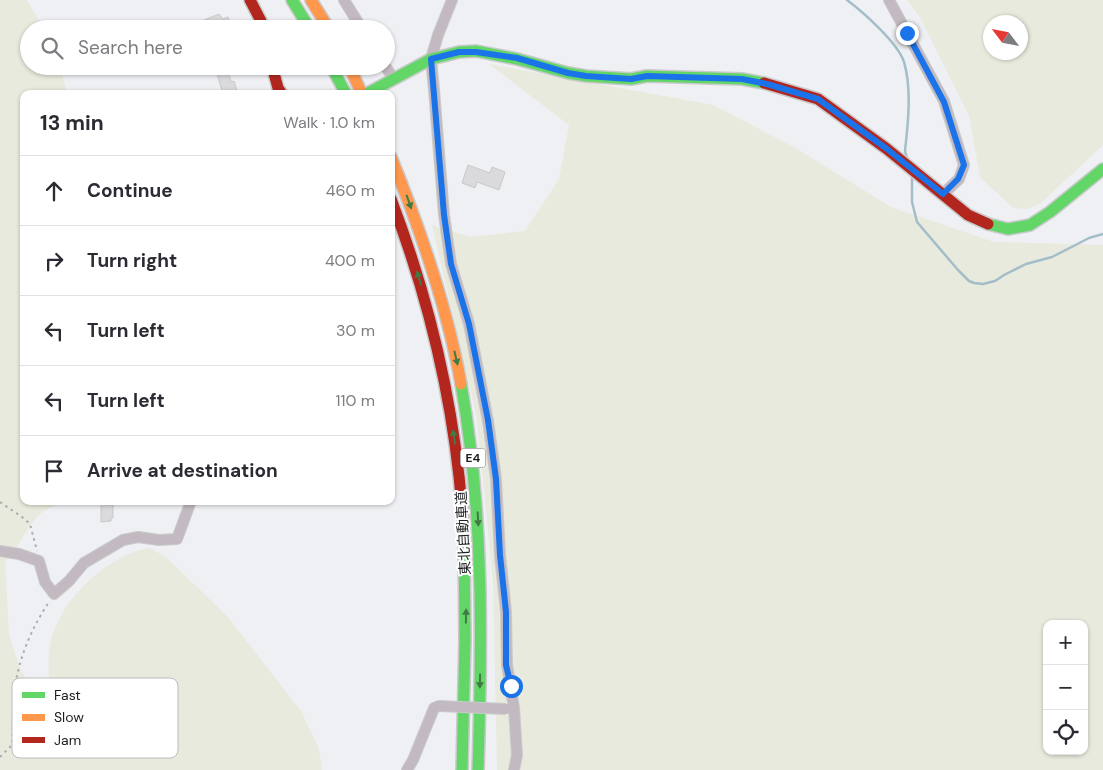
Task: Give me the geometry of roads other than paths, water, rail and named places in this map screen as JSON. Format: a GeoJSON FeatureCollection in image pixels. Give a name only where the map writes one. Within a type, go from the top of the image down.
{"type":"FeatureCollection","features":[{"type":"Feature","properties":{"kind":"main road"},"geometry":{"type":"LineString","coordinates":[[250,0],[260,20]]}},
{"type":"Feature","properties":{"kind":"main road"},"geometry":{"type":"LineString","coordinates":[[292,0],[304,20]]}},
{"type":"Feature","properties":{"kind":"main road"},"geometry":{"type":"LineString","coordinates":[[311,0],[323,20]]}},
{"type":"Feature","properties":{"kind":"main road"},"geometry":{"type":"LineString","coordinates":[[373,90],[431,59],[459,52],[476,52],[517,58],[568,73],[586,76],[631,79],[647,76],[742,79],[767,84],[818,99],[901,160],[968,215],[992,226],[1008,229],[1030,225],[1050,212],[1103,169]]}},
{"type":"Feature","properties":{"kind":"main road"},"geometry":{"type":"LineString","coordinates":[[274,75],[279,90]]}},
{"type":"Feature","properties":{"kind":"main road"},"geometry":{"type":"LineString","coordinates":[[336,75],[344,90]]}},
{"type":"Feature","properties":{"kind":"main road"},"geometry":{"type":"LineString","coordinates":[[353,75],[360,90]]}},
{"type":"Feature","properties":{"kind":"main road","name":"東北自動車道"},"geometry":{"type":"LineString","coordinates":[[395,167],[418,226],[447,318],[459,371],[472,451],[481,572],[478,770]]}},
{"type":"Feature","properties":{"kind":"main road","name":"東北自動車道"},"geometry":{"type":"LineString","coordinates":[[395,210],[409,247],[440,354],[457,464],[462,512],[466,604],[462,770]]}},
{"type":"Feature","properties":{"kind":"street"},"geometry":{"type":"LineString","coordinates":[[344,0],[356,20]]}},
{"type":"Feature","properties":{"kind":"street"},"geometry":{"type":"LineString","coordinates":[[452,0],[431,59],[444,215],[451,264],[469,324],[493,455],[506,612],[506,665],[517,755],[514,770]]}},
{"type":"Feature","properties":{"kind":"street"},"geometry":{"type":"LineString","coordinates":[[889,0],[944,102],[964,165],[958,179],[943,194]]}},
{"type":"Feature","properties":{"kind":"street"},"geometry":{"type":"LineString","coordinates":[[391,75],[394,79]]}},
{"type":"Feature","properties":{"kind":"street"},"geometry":{"type":"LineString","coordinates":[[0,551],[19,554],[39,561],[46,582],[54,594],[69,581],[84,563],[123,540],[138,537],[159,540],[177,539],[190,505]]}},
{"type":"Feature","properties":{"kind":"street"},"geometry":{"type":"LineString","coordinates":[[407,770],[413,760],[434,708],[439,706],[510,709]]}},
{"type":"Feature","properties":{"kind":"waterway"},"geometry":{"type":"LineString","coordinates":[[847,0],[888,37],[904,62],[909,95],[905,151],[907,158]]}},
{"type":"Feature","properties":{"kind":"waterway"},"geometry":{"type":"LineString","coordinates":[[912,176],[912,202],[917,222],[958,270],[969,281],[974,283],[983,284],[995,281],[1026,264],[1052,257],[1089,238],[1103,234]]}}]}
